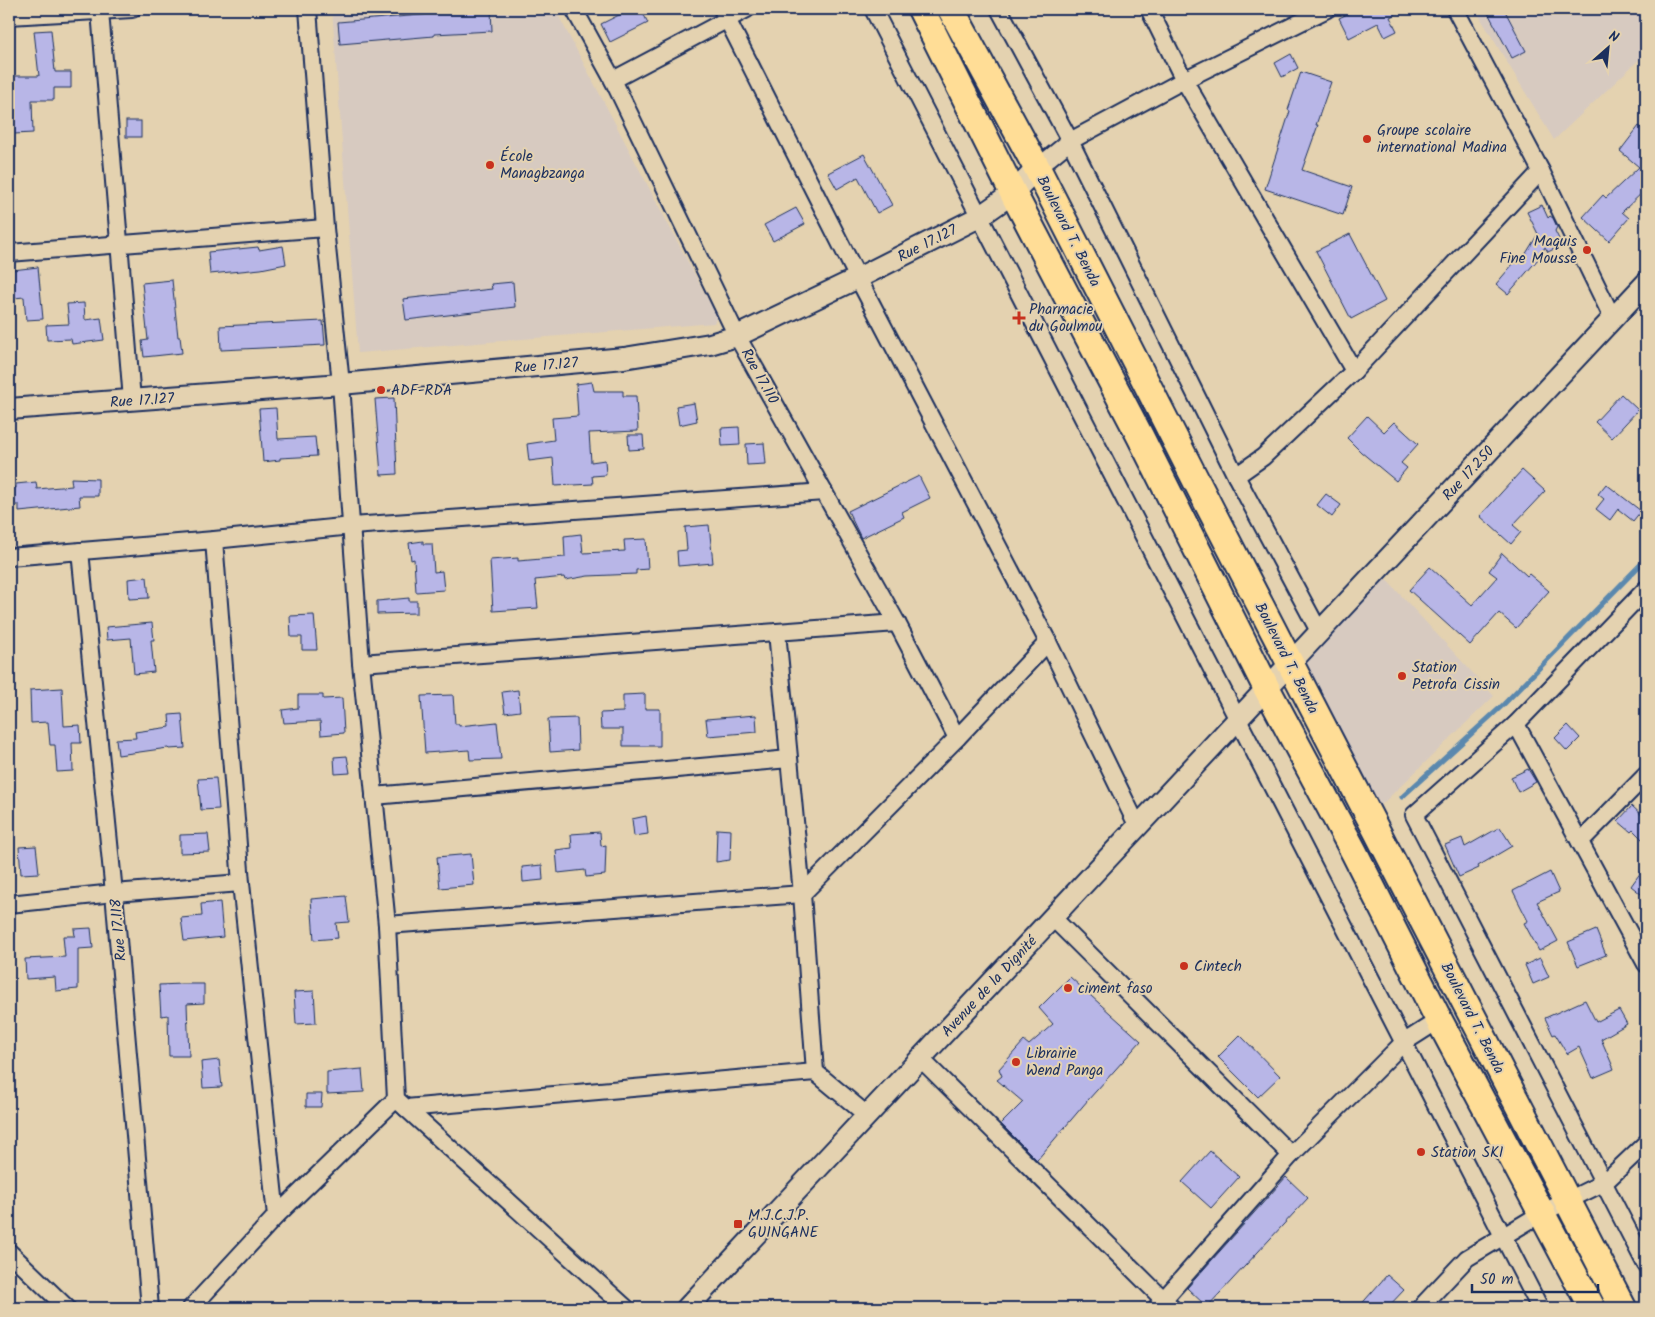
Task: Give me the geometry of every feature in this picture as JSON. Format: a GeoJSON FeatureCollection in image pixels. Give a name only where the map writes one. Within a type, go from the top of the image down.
{"type":"FeatureCollection","features":[{"type":"Feature","properties":{"kind":"highway","name":"Boulevard T. Benda"},"geometry":{"type":"LineString","coordinates":[[921,9],[1013,193],[1268,689],[1354,852],[1439,1020],[1592,1308]]}},
{"type":"Feature","properties":{"kind":"highway","name":"Boulevard T. Benda"},"geometry":{"type":"LineString","coordinates":[[952,9],[1037,168],[1290,664],[1623,1308]]}},
{"type":"Feature","properties":{"kind":"street"},"geometry":{"type":"LineString","coordinates":[[9,16],[132,9]]}},
{"type":"Feature","properties":{"kind":"street"},"geometry":{"type":"LineString","coordinates":[[308,9],[325,228],[341,384],[360,663],[387,925],[401,1103],[626,1308]]}},
{"type":"Feature","properties":{"kind":"street","name":"Rue 17.110"},"geometry":{"type":"LineString","coordinates":[[574,9],[613,80],[737,336],[897,623],[957,738]]}},
{"type":"Feature","properties":{"kind":"street"},"geometry":{"type":"LineString","coordinates":[[613,80],[725,14],[747,9]]}},
{"type":"Feature","properties":{"kind":"street"},"geometry":{"type":"LineString","coordinates":[[873,9],[1239,720],[1402,1043],[1540,1308]]}},
{"type":"Feature","properties":{"kind":"street"},"geometry":{"type":"LineString","coordinates":[[999,9],[1070,141],[1236,476],[1320,633]]}},
{"type":"Feature","properties":{"kind":"street"},"geometry":{"type":"LineString","coordinates":[[1149,9],[1184,80],[1354,370]]}},
{"type":"Feature","properties":{"kind":"street"},"geometry":{"type":"LineString","coordinates":[[1454,9],[1541,171],[1613,319]]}},
{"type":"Feature","properties":{"kind":"street"},"geometry":{"type":"LineString","coordinates":[[100,11],[132,400]]}},
{"type":"Feature","properties":{"kind":"street"},"geometry":{"type":"LineString","coordinates":[[1037,168],[1070,141],[1316,11]]}},
{"type":"Feature","properties":{"kind":"street"},"geometry":{"type":"LineString","coordinates":[[725,14],[858,278],[1048,642],[1138,827]]}},
{"type":"Feature","properties":{"kind":"street","name":"Rue 17.127"},"geometry":{"type":"LineString","coordinates":[[9,409],[341,384],[624,358],[680,350],[737,336],[979,217],[1013,193],[1037,168]]}},
{"type":"Feature","properties":{"kind":"street"},"geometry":{"type":"LineString","coordinates":[[1236,476],[1263,457],[1354,370],[1541,171]]}},
{"type":"Feature","properties":{"kind":"street"},"geometry":{"type":"LineString","coordinates":[[9,253],[325,228]]}},
{"type":"Feature","properties":{"kind":"street","name":"Rue 17.250"},"geometry":{"type":"LineString","coordinates":[[1290,664],[1646,283]]}},
{"type":"Feature","properties":{"kind":"street"},"geometry":{"type":"LineString","coordinates":[[9,557],[214,540],[352,526],[824,492]]}},
{"type":"Feature","properties":{"kind":"street"},"geometry":{"type":"LineString","coordinates":[[214,540],[240,883],[276,1216]]}},
{"type":"Feature","properties":{"kind":"street","name":"Rue 17.118"},"geometry":{"type":"LineString","coordinates":[[80,551],[114,893],[150,1308]]}},
{"type":"Feature","properties":{"kind":"street"},"geometry":{"type":"LineString","coordinates":[[1646,589],[1516,724],[1414,815],[1646,1265]]}},
{"type":"Feature","properties":{"kind":"street"},"geometry":{"type":"LineString","coordinates":[[360,663],[897,623]]}},
{"type":"Feature","properties":{"kind":"street"},"geometry":{"type":"LineString","coordinates":[[777,632],[802,894],[815,1072]]}},
{"type":"Feature","properties":{"kind":"street"},"geometry":{"type":"LineString","coordinates":[[387,925],[802,894],[957,738],[1048,642]]}},
{"type":"Feature","properties":{"kind":"street","name":"Avenue de la Dignité"},"geometry":{"type":"LineString","coordinates":[[688,1308],[1290,664]]}},
{"type":"Feature","properties":{"kind":"street"},"geometry":{"type":"LineString","coordinates":[[1516,724],[1646,964]]}},
{"type":"Feature","properties":{"kind":"street"},"geometry":{"type":"LineString","coordinates":[[374,796],[789,760]]}},
{"type":"Feature","properties":{"kind":"street"},"geometry":{"type":"LineString","coordinates":[[1580,842],[1646,775]]}},
{"type":"Feature","properties":{"kind":"street"},"geometry":{"type":"LineString","coordinates":[[9,904],[240,883]]}},
{"type":"Feature","properties":{"kind":"street"},"geometry":{"type":"LineString","coordinates":[[1053,918],[1291,1156]]}},
{"type":"Feature","properties":{"kind":"street"},"geometry":{"type":"LineString","coordinates":[[921,1059],[1164,1305],[1291,1156],[1402,1043],[1439,1020]]}},
{"type":"Feature","properties":{"kind":"street"},"geometry":{"type":"LineString","coordinates":[[191,1308],[276,1216],[401,1103],[815,1072],[868,1116]]}},
{"type":"Feature","properties":{"kind":"street"},"geometry":{"type":"LineString","coordinates":[[1420,1308],[1467,1258],[1502,1235],[1604,1182],[1646,1143]]}},
{"type":"Feature","properties":{"kind":"street"},"geometry":{"type":"LineString","coordinates":[[9,1252],[67,1308]]}},
{"type":"Feature","properties":{"kind":"shaded area","name":"École Managbzanga"},"geometry":{"type":"Polygon","coordinates":[[[332,9],[555,9],[717,317],[714,323],[358,353],[332,9]]]}},
{"type":"Feature","properties":{"kind":"shaded area"},"geometry":{"type":"Polygon","coordinates":[[[1475,9],[1646,9],[1646,53],[1554,140],[1475,9]]]}},
{"type":"Feature","properties":{"kind":"shaded area"},"geometry":{"type":"Polygon","coordinates":[[[1384,577],[1494,696],[1378,808],[1301,665],[1384,577]]]}},
{"type":"Feature","properties":{"kind":"building"},"geometry":{"type":"Polygon","coordinates":[[[491,9],[492,31],[434,34],[434,36],[340,44],[338,22],[491,9]]]}},
{"type":"Feature","properties":{"kind":"building"},"geometry":{"type":"Polygon","coordinates":[[[631,9],[641,9],[648,23],[610,42],[601,24],[631,9]]]}},
{"type":"Feature","properties":{"kind":"building"},"geometry":{"type":"Polygon","coordinates":[[[1358,9],[1406,9],[1390,17],[1397,31],[1385,37],[1378,23],[1349,38],[1339,18],[1358,9]]]}},
{"type":"Feature","properties":{"kind":"building"},"geometry":{"type":"Polygon","coordinates":[[[1486,9],[1504,9],[1526,51],[1512,58],[1486,9]]]}},
{"type":"Feature","properties":{"kind":"building"},"geometry":{"type":"Polygon","coordinates":[[[51,30],[55,72],[71,72],[71,88],[54,88],[54,100],[32,100],[33,133],[14,134],[12,111],[9,111],[9,76],[39,76],[34,31],[51,30]]]}},
{"type":"Feature","properties":{"kind":"building"},"geometry":{"type":"Polygon","coordinates":[[[1291,54],[1298,68],[1282,77],[1275,63],[1291,54]]]}},
{"type":"Feature","properties":{"kind":"building"},"geometry":{"type":"Polygon","coordinates":[[[1301,72],[1331,82],[1302,170],[1352,187],[1343,215],[1265,189],[1301,72]]]}},
{"type":"Feature","properties":{"kind":"building"},"geometry":{"type":"Polygon","coordinates":[[[126,121],[141,121],[141,137],[126,137],[126,121]]]}},
{"type":"Feature","properties":{"kind":"building"},"geometry":{"type":"Polygon","coordinates":[[[1639,126],[1646,132],[1646,189],[1622,212],[1629,218],[1609,241],[1583,217],[1603,195],[1606,198],[1639,167],[1620,151],[1639,126]]]}},
{"type":"Feature","properties":{"kind":"building"},"geometry":{"type":"Polygon","coordinates":[[[864,154],[892,205],[877,213],[858,177],[837,189],[828,173],[864,154]]]}},
{"type":"Feature","properties":{"kind":"building"},"geometry":{"type":"Polygon","coordinates":[[[1542,205],[1548,218],[1550,216],[1553,218],[1557,227],[1555,231],[1562,245],[1548,252],[1545,247],[1539,258],[1508,294],[1496,284],[1519,257],[1522,260],[1538,234],[1527,212],[1542,205]]]}},
{"type":"Feature","properties":{"kind":"building"},"geometry":{"type":"Polygon","coordinates":[[[796,208],[805,224],[773,241],[764,225],[796,208]]]}},
{"type":"Feature","properties":{"kind":"building"},"geometry":{"type":"Polygon","coordinates":[[[1350,234],[1385,301],[1351,319],[1316,251],[1350,234]]]}},
{"type":"Feature","properties":{"kind":"building"},"geometry":{"type":"Polygon","coordinates":[[[283,246],[286,264],[261,269],[210,274],[208,252],[258,247],[259,250],[283,246]]]}},
{"type":"Feature","properties":{"kind":"building"},"geometry":{"type":"Polygon","coordinates":[[[38,267],[43,319],[26,320],[24,297],[14,298],[13,270],[38,267]]]}},
{"type":"Feature","properties":{"kind":"building"},"geometry":{"type":"Polygon","coordinates":[[[172,280],[178,337],[180,337],[182,353],[144,357],[142,341],[148,340],[142,283],[172,280]]]}},
{"type":"Feature","properties":{"kind":"building"},"geometry":{"type":"Polygon","coordinates":[[[513,282],[515,307],[406,320],[403,299],[492,289],[491,284],[513,282]]]}},
{"type":"Feature","properties":{"kind":"building"},"geometry":{"type":"Polygon","coordinates":[[[84,303],[85,320],[101,318],[104,340],[72,344],[71,339],[47,340],[46,325],[69,324],[67,304],[84,303]]]}},
{"type":"Feature","properties":{"kind":"building"},"geometry":{"type":"Polygon","coordinates":[[[323,321],[325,345],[221,350],[220,326],[323,321]]]}},
{"type":"Feature","properties":{"kind":"building"},"geometry":{"type":"Polygon","coordinates":[[[592,382],[594,391],[623,391],[623,396],[636,396],[638,431],[589,433],[591,462],[605,460],[606,475],[592,476],[593,484],[555,486],[553,458],[529,461],[527,444],[554,440],[552,418],[578,416],[576,384],[592,382]]]}},
{"type":"Feature","properties":{"kind":"building"},"geometry":{"type":"Polygon","coordinates":[[[1621,394],[1638,410],[1612,438],[1595,422],[1621,394]]]}},
{"type":"Feature","properties":{"kind":"building"},"geometry":{"type":"Polygon","coordinates":[[[394,398],[397,474],[381,475],[375,399],[394,398]]]}},
{"type":"Feature","properties":{"kind":"building"},"geometry":{"type":"Polygon","coordinates":[[[694,403],[697,421],[679,425],[676,406],[694,403]]]}},
{"type":"Feature","properties":{"kind":"building"},"geometry":{"type":"Polygon","coordinates":[[[276,408],[278,439],[315,437],[317,456],[280,458],[280,460],[263,462],[259,409],[276,408]]]}},
{"type":"Feature","properties":{"kind":"building"},"geometry":{"type":"Polygon","coordinates":[[[1367,416],[1384,432],[1394,422],[1418,444],[1401,463],[1407,468],[1396,481],[1347,438],[1367,416]]]}},
{"type":"Feature","properties":{"kind":"building"},"geometry":{"type":"Polygon","coordinates":[[[739,427],[740,445],[722,446],[721,428],[739,427]]]}},
{"type":"Feature","properties":{"kind":"building"},"geometry":{"type":"Polygon","coordinates":[[[628,435],[643,435],[644,449],[629,450],[628,435]]]}},
{"type":"Feature","properties":{"kind":"building"},"geometry":{"type":"Polygon","coordinates":[[[764,443],[766,464],[747,465],[746,444],[764,443]]]}},
{"type":"Feature","properties":{"kind":"building"},"geometry":{"type":"Polygon","coordinates":[[[1522,470],[1545,491],[1513,525],[1521,532],[1511,544],[1480,516],[1522,470]]]}},
{"type":"Feature","properties":{"kind":"building"},"geometry":{"type":"Polygon","coordinates":[[[919,476],[930,498],[902,512],[904,517],[861,538],[848,511],[919,476]]]}},
{"type":"Feature","properties":{"kind":"building"},"geometry":{"type":"Polygon","coordinates":[[[71,478],[98,479],[98,496],[79,496],[80,506],[19,512],[19,505],[9,505],[9,488],[16,488],[16,484],[36,482],[37,489],[72,486],[71,478]]]}},
{"type":"Feature","properties":{"kind":"building"},"geometry":{"type":"Polygon","coordinates":[[[1606,484],[1641,511],[1633,521],[1618,509],[1610,520],[1596,509],[1604,499],[1598,494],[1606,484]]]}},
{"type":"Feature","properties":{"kind":"building"},"geometry":{"type":"Polygon","coordinates":[[[1326,494],[1341,505],[1332,517],[1317,505],[1326,494]]]}},
{"type":"Feature","properties":{"kind":"building"},"geometry":{"type":"Polygon","coordinates":[[[709,525],[713,563],[678,566],[677,551],[687,550],[685,527],[709,525]]]}},
{"type":"Feature","properties":{"kind":"building"},"geometry":{"type":"Polygon","coordinates":[[[581,534],[583,553],[625,551],[624,540],[646,539],[648,569],[636,570],[636,574],[588,576],[565,580],[564,577],[535,580],[538,608],[493,611],[490,560],[518,558],[518,561],[565,557],[564,536],[581,534]]]}},
{"type":"Feature","properties":{"kind":"building"},"geometry":{"type":"Polygon","coordinates":[[[423,541],[423,544],[432,544],[434,572],[442,571],[444,590],[416,592],[414,559],[411,560],[409,543],[423,541]]]}},
{"type":"Feature","properties":{"kind":"building"},"geometry":{"type":"Polygon","coordinates":[[[1502,553],[1527,576],[1529,574],[1549,591],[1516,628],[1499,613],[1470,645],[1409,590],[1430,567],[1472,605],[1497,577],[1489,571],[1502,553]]]}},
{"type":"Feature","properties":{"kind":"building"},"geometry":{"type":"Polygon","coordinates":[[[147,577],[149,598],[129,599],[128,579],[147,577]]]}},
{"type":"Feature","properties":{"kind":"building"},"geometry":{"type":"Polygon","coordinates":[[[409,598],[409,601],[417,601],[417,613],[377,614],[377,601],[409,598]]]}},
{"type":"Feature","properties":{"kind":"building"},"geometry":{"type":"Polygon","coordinates":[[[314,615],[317,650],[302,650],[302,637],[291,637],[290,616],[314,615]]]}},
{"type":"Feature","properties":{"kind":"building"},"geometry":{"type":"Polygon","coordinates":[[[152,623],[154,640],[151,640],[154,672],[134,674],[131,638],[107,640],[106,627],[152,623]]]}},
{"type":"Feature","properties":{"kind":"building"},"geometry":{"type":"Polygon","coordinates":[[[62,688],[64,726],[80,725],[81,743],[72,743],[73,771],[57,772],[55,745],[50,745],[48,722],[31,723],[30,690],[62,688]]]}},
{"type":"Feature","properties":{"kind":"building"},"geometry":{"type":"Polygon","coordinates":[[[518,690],[520,711],[505,713],[502,692],[518,690]]]}},
{"type":"Feature","properties":{"kind":"building"},"geometry":{"type":"Polygon","coordinates":[[[645,694],[645,709],[660,709],[660,746],[623,746],[623,729],[601,729],[600,713],[623,712],[623,695],[645,694]]]}},
{"type":"Feature","properties":{"kind":"building"},"geometry":{"type":"Polygon","coordinates":[[[298,695],[323,695],[323,699],[342,698],[344,733],[321,735],[320,721],[284,723],[282,710],[298,708],[298,695]]]}},
{"type":"Feature","properties":{"kind":"building"},"geometry":{"type":"Polygon","coordinates":[[[453,695],[455,724],[459,724],[459,726],[497,722],[501,759],[470,760],[469,750],[425,753],[421,696],[453,695]]]}},
{"type":"Feature","properties":{"kind":"building"},"geometry":{"type":"Polygon","coordinates":[[[182,714],[185,748],[168,748],[118,755],[116,739],[136,738],[135,732],[170,727],[169,715],[182,714]]]}},
{"type":"Feature","properties":{"kind":"building"},"geometry":{"type":"Polygon","coordinates":[[[756,715],[757,732],[708,736],[706,719],[756,715]]]}},
{"type":"Feature","properties":{"kind":"building"},"geometry":{"type":"Polygon","coordinates":[[[577,718],[578,750],[550,752],[548,719],[577,718]]]}},
{"type":"Feature","properties":{"kind":"building"},"geometry":{"type":"Polygon","coordinates":[[[1568,725],[1580,738],[1567,751],[1555,738],[1568,725]]]}},
{"type":"Feature","properties":{"kind":"building"},"geometry":{"type":"Polygon","coordinates":[[[347,756],[350,773],[335,774],[334,757],[347,756]]]}},
{"type":"Feature","properties":{"kind":"building"},"geometry":{"type":"Polygon","coordinates":[[[1528,769],[1536,782],[1518,792],[1511,777],[1528,769]]]}},
{"type":"Feature","properties":{"kind":"building"},"geometry":{"type":"Polygon","coordinates":[[[216,778],[219,809],[201,810],[198,779],[216,778]]]}},
{"type":"Feature","properties":{"kind":"building"},"geometry":{"type":"Polygon","coordinates":[[[1632,806],[1646,819],[1646,843],[1633,830],[1631,832],[1618,821],[1632,806]]]}},
{"type":"Feature","properties":{"kind":"building"},"geometry":{"type":"Polygon","coordinates":[[[646,816],[648,834],[634,836],[632,819],[646,816]]]}},
{"type":"Feature","properties":{"kind":"building"},"geometry":{"type":"Polygon","coordinates":[[[1500,827],[1512,846],[1478,866],[1479,868],[1459,877],[1445,845],[1462,838],[1465,847],[1500,827]]]}},
{"type":"Feature","properties":{"kind":"building"},"geometry":{"type":"Polygon","coordinates":[[[717,829],[731,830],[730,860],[716,862],[717,829]]]}},
{"type":"Feature","properties":{"kind":"building"},"geometry":{"type":"Polygon","coordinates":[[[600,832],[601,846],[606,845],[605,875],[586,877],[585,870],[558,873],[556,850],[572,848],[571,834],[600,832]]]}},
{"type":"Feature","properties":{"kind":"building"},"geometry":{"type":"Polygon","coordinates":[[[208,834],[210,852],[180,853],[180,835],[208,834]]]}},
{"type":"Feature","properties":{"kind":"building"},"geometry":{"type":"Polygon","coordinates":[[[36,846],[39,873],[21,874],[19,847],[36,846]]]}},
{"type":"Feature","properties":{"kind":"building"},"geometry":{"type":"Polygon","coordinates":[[[471,854],[474,885],[440,888],[437,857],[471,854]]]}},
{"type":"Feature","properties":{"kind":"building"},"geometry":{"type":"Polygon","coordinates":[[[542,865],[543,880],[523,882],[522,867],[542,865]]]}},
{"type":"Feature","properties":{"kind":"building"},"geometry":{"type":"Polygon","coordinates":[[[1646,865],[1646,898],[1631,886],[1646,865]]]}},
{"type":"Feature","properties":{"kind":"building"},"geometry":{"type":"Polygon","coordinates":[[[1550,872],[1559,892],[1537,902],[1558,941],[1539,951],[1524,923],[1528,921],[1513,891],[1550,872]]]}},
{"type":"Feature","properties":{"kind":"building"},"geometry":{"type":"Polygon","coordinates":[[[346,896],[349,922],[336,923],[338,938],[314,940],[311,899],[346,896]]]}},
{"type":"Feature","properties":{"kind":"building"},"geometry":{"type":"Polygon","coordinates":[[[220,902],[223,937],[184,941],[181,918],[202,916],[201,904],[220,902]]]}},
{"type":"Feature","properties":{"kind":"building"},"geometry":{"type":"Polygon","coordinates":[[[91,928],[93,948],[78,949],[78,989],[56,991],[55,977],[26,979],[25,959],[65,957],[63,936],[75,936],[74,929],[91,928]]]}},
{"type":"Feature","properties":{"kind":"building"},"geometry":{"type":"Polygon","coordinates":[[[1596,930],[1606,955],[1578,966],[1568,942],[1596,930]]]}},
{"type":"Feature","properties":{"kind":"building"},"geometry":{"type":"Polygon","coordinates":[[[1540,958],[1549,977],[1533,984],[1525,965],[1540,958]]]}},
{"type":"Feature","properties":{"kind":"building"},"geometry":{"type":"Polygon","coordinates":[[[1070,977],[1141,1041],[1037,1160],[1001,1124],[1023,1102],[997,1080],[1002,1076],[999,1069],[1024,1041],[1029,1045],[1053,1024],[1039,1008],[1070,977]]]}},
{"type":"Feature","properties":{"kind":"building"},"geometry":{"type":"Polygon","coordinates":[[[204,984],[204,1003],[187,1004],[189,1056],[169,1056],[168,1015],[161,1016],[159,985],[204,984]]]}},
{"type":"Feature","properties":{"kind":"building"},"geometry":{"type":"Polygon","coordinates":[[[314,991],[316,1023],[296,1024],[294,992],[314,991]]]}},
{"type":"Feature","properties":{"kind":"building"},"geometry":{"type":"Polygon","coordinates":[[[1585,1000],[1596,1022],[1619,1010],[1627,1024],[1601,1039],[1614,1069],[1593,1078],[1579,1047],[1567,1054],[1555,1034],[1553,1035],[1545,1018],[1585,1000]]]}},
{"type":"Feature","properties":{"kind":"building"},"geometry":{"type":"Polygon","coordinates":[[[1240,1035],[1280,1076],[1258,1097],[1218,1057],[1240,1035]]]}},
{"type":"Feature","properties":{"kind":"building"},"geometry":{"type":"Polygon","coordinates":[[[219,1060],[222,1087],[203,1088],[201,1062],[219,1060]]]}},
{"type":"Feature","properties":{"kind":"building"},"geometry":{"type":"Polygon","coordinates":[[[362,1069],[364,1092],[327,1094],[327,1072],[362,1069]]]}},
{"type":"Feature","properties":{"kind":"building"},"geometry":{"type":"Polygon","coordinates":[[[306,1094],[322,1094],[321,1107],[306,1107],[306,1094]]]}},
{"type":"Feature","properties":{"kind":"building"},"geometry":{"type":"Polygon","coordinates":[[[1210,1151],[1239,1177],[1211,1208],[1182,1182],[1210,1151]]]}},
{"type":"Feature","properties":{"kind":"building"},"geometry":{"type":"Polygon","coordinates":[[[1286,1177],[1308,1198],[1207,1307],[1187,1288],[1286,1177]]]}},
{"type":"Feature","properties":{"kind":"building"},"geometry":{"type":"Polygon","coordinates":[[[1387,1275],[1404,1290],[1387,1308],[1358,1308],[1387,1275]]]}},
{"type":"Feature","properties":{"kind":"waterway"},"geometry":{"type":"LineString","coordinates":[[1402,797],[1503,705],[1646,559]]}},
{"type":"Feature","properties":{"kind":"place","name":"Groupe scolaire international Madina"},"geometry":{"type":"Point","coordinates":[1367,139]}},
{"type":"Feature","properties":{"kind":"place","name":"École Managbzanga"},"geometry":{"type":"Point","coordinates":[490,165]}},
{"type":"Feature","properties":{"kind":"place","name":"Maquis Fine Mousse"},"geometry":{"type":"Point","coordinates":[1587,250]}},
{"type":"Feature","properties":{"kind":"place","name":"Pharmacie du Goulmou"},"geometry":{"type":"Point","coordinates":[1019,318]}},
{"type":"Feature","properties":{"kind":"place","name":"ADF-RDA"},"geometry":{"type":"Point","coordinates":[381,390]}},
{"type":"Feature","properties":{"kind":"place","name":"Station Petrofa Cissin"},"geometry":{"type":"Point","coordinates":[1402,676]}},
{"type":"Feature","properties":{"kind":"place","name":"Cintech"},"geometry":{"type":"Point","coordinates":[1184,966]}},
{"type":"Feature","properties":{"kind":"place","name":"ciment faso"},"geometry":{"type":"Point","coordinates":[1068,988]}},
{"type":"Feature","properties":{"kind":"place","name":"Librairie Wend Panga"},"geometry":{"type":"Point","coordinates":[1016,1062]}},
{"type":"Feature","properties":{"kind":"place","name":"Station SKI"},"geometry":{"type":"Point","coordinates":[1421,1152]}},
{"type":"Feature","properties":{"kind":"place","name":"M.J.C.J.P. GUINGANE"},"geometry":{"type":"Point","coordinates":[738,1224]}}]}
